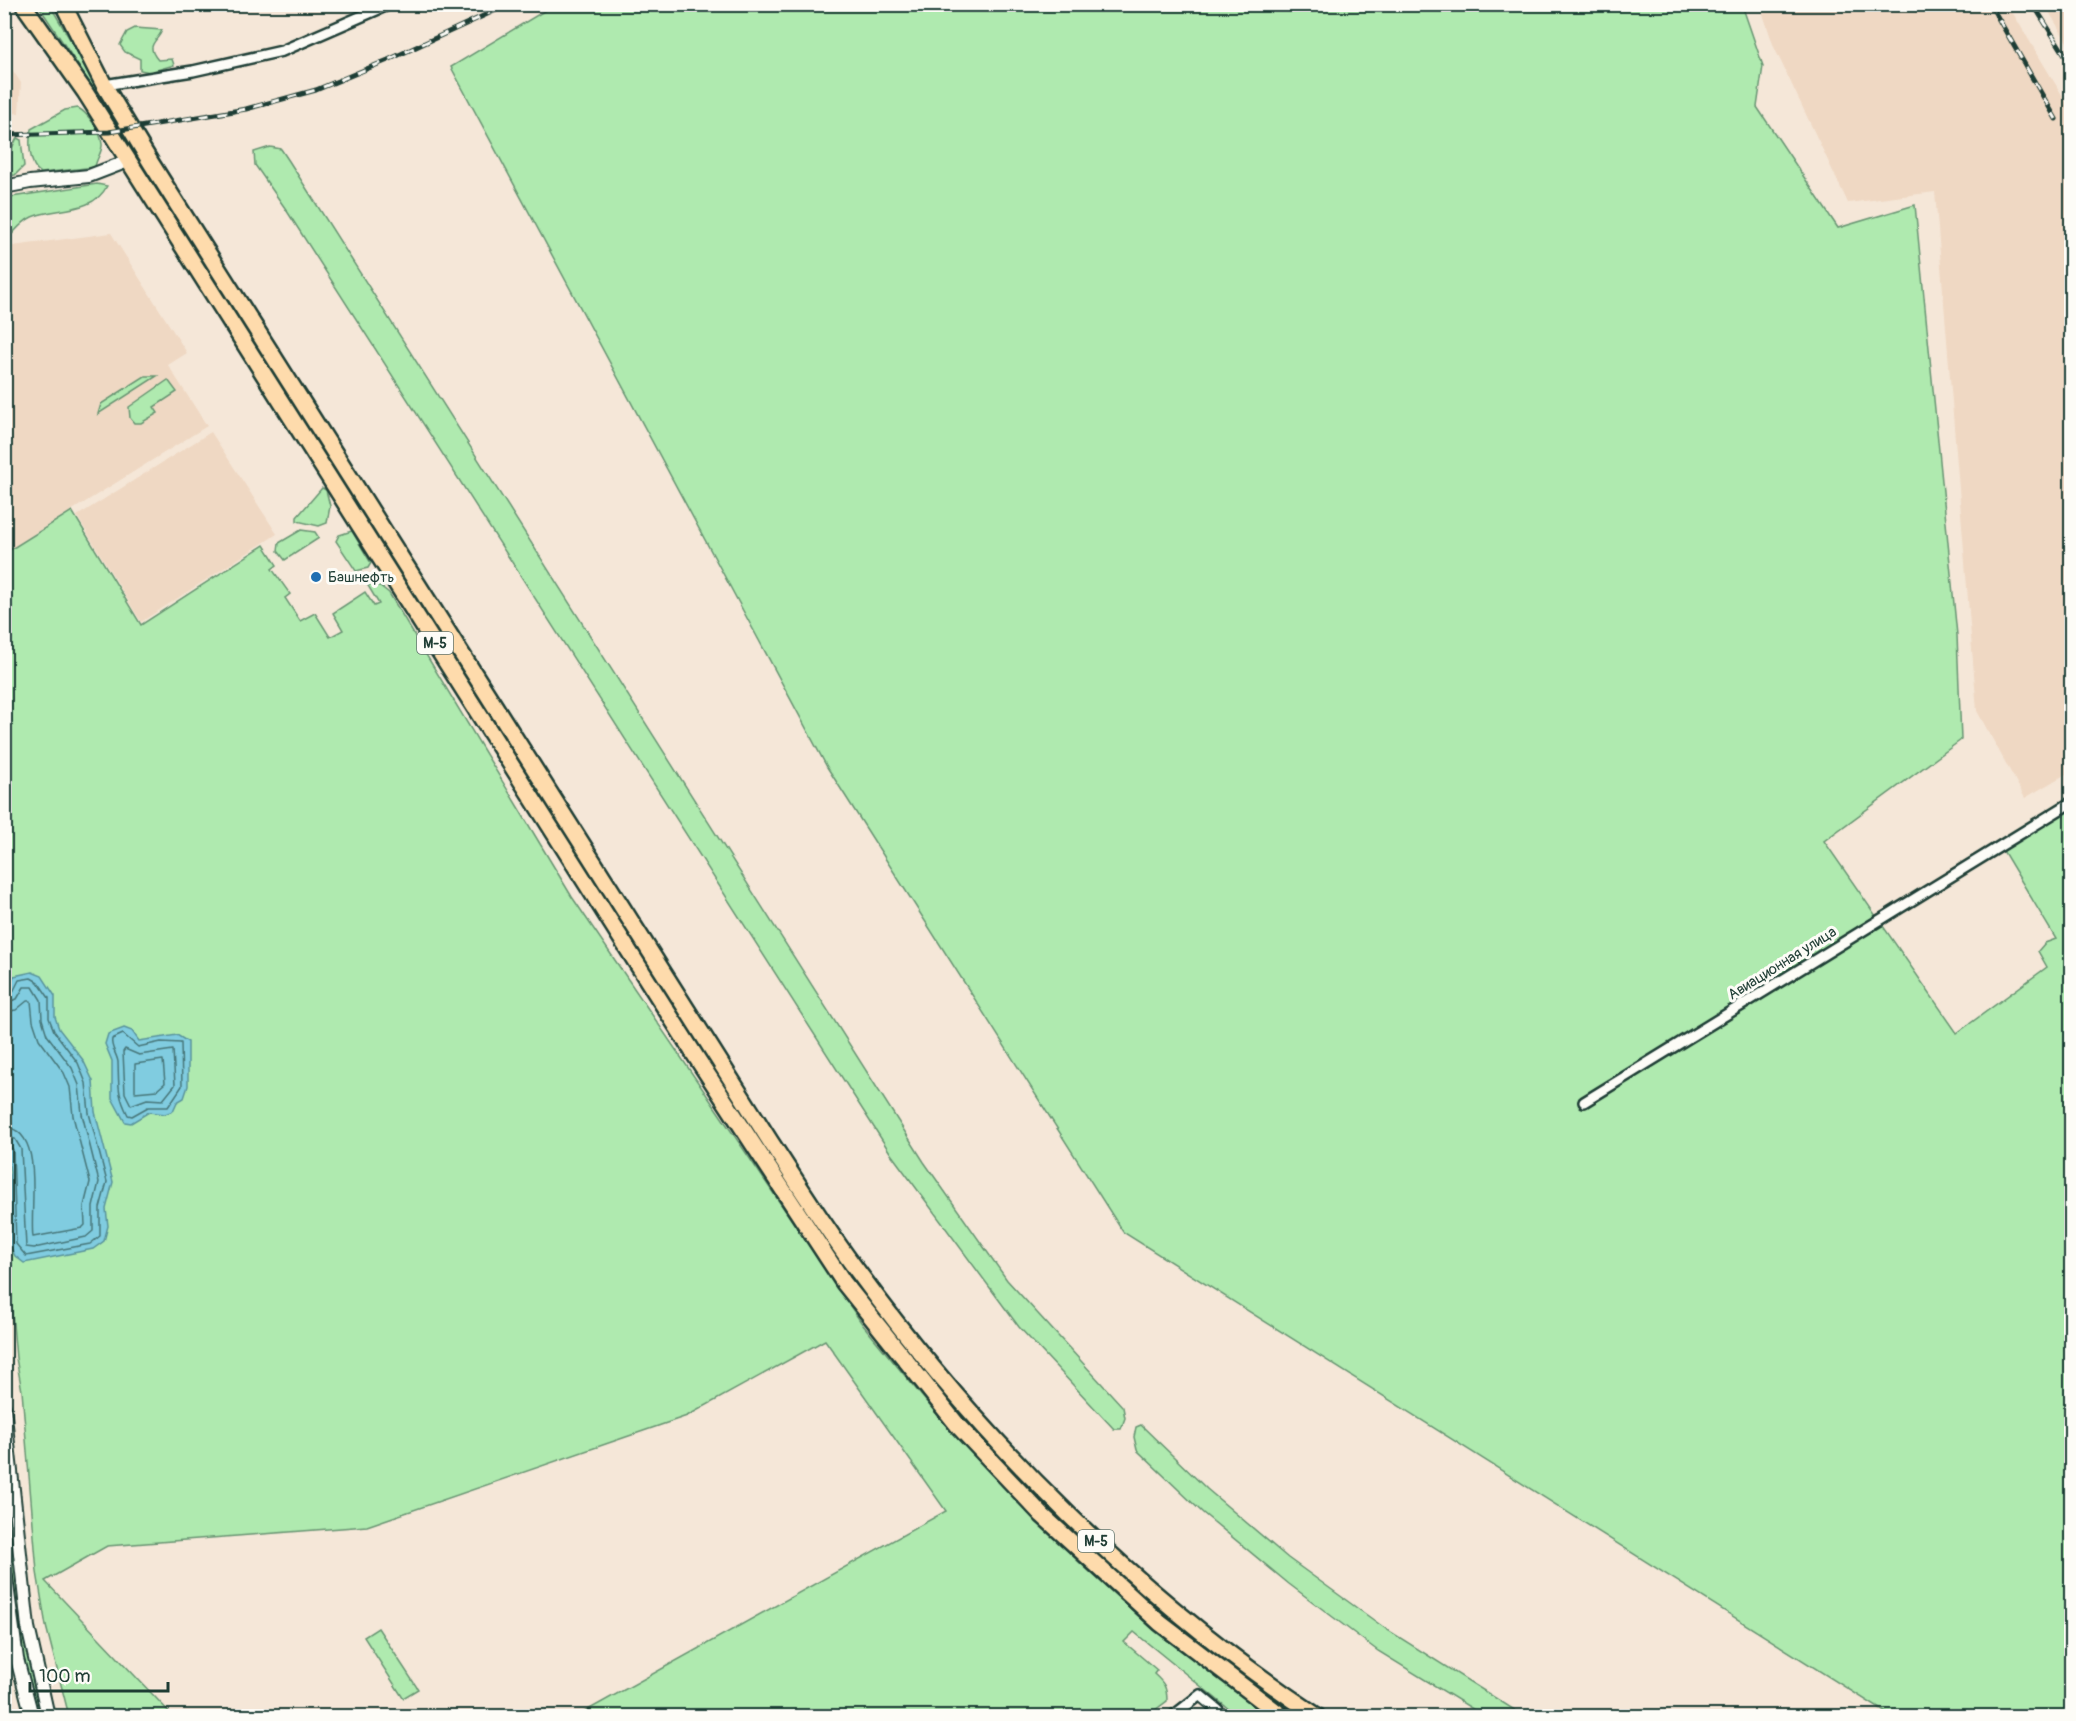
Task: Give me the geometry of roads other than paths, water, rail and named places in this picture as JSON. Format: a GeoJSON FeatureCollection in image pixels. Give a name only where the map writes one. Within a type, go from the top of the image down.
{"type":"FeatureCollection","features":[{"type":"Feature","properties":{"kind":"highway","name":"М-5"},"geometry":{"type":"LineString","coordinates":[[24,4],[85,92],[698,1060],[844,1283],[959,1427],[1042,1515],[1160,1623],[1282,1716]]}},
{"type":"Feature","properties":{"kind":"highway","name":"М-5"},"geometry":{"type":"LineString","coordinates":[[63,4],[104,85],[440,623],[770,1141],[859,1274],[969,1411],[1100,1545],[1179,1616],[1258,1677],[1317,1716]]}},
{"type":"Feature","properties":{"kind":"street"},"geometry":{"type":"LineString","coordinates":[[104,85],[193,71],[282,51],[390,4]]}},
{"type":"Feature","properties":{"kind":"street"},"geometry":{"type":"LineString","coordinates":[[4,187],[30,182],[89,177],[128,161]]}},
{"type":"Feature","properties":{"kind":"street","name":"Авиационная улица"},"geometry":{"type":"LineString","coordinates":[[1584,1102],[1995,847],[2072,802]]}},
{"type":"Feature","properties":{"kind":"street"},"geometry":{"type":"LineString","coordinates":[[4,1407],[26,1617],[48,1716]]}},
{"type":"Feature","properties":{"kind":"street"},"geometry":{"type":"LineString","coordinates":[[4,1563],[17,1659],[32,1716]]}},
{"type":"Feature","properties":{"kind":"street"},"geometry":{"type":"LineString","coordinates":[[1173,1716],[1200,1695],[1218,1710],[1210,1716]]}},
{"type":"Feature","properties":{"kind":"water"},"geometry":{"type":"Polygon","coordinates":[[[32,972],[42,976],[55,996],[55,1017],[59,1029],[83,1060],[93,1081],[95,1112],[113,1182],[106,1209],[108,1226],[104,1241],[93,1249],[24,1263],[15,1256],[10,1246],[10,1172],[4,1131],[4,991],[9,988],[14,976],[32,972]]]}},
{"type":"Feature","properties":{"kind":"water"},"geometry":{"type":"Polygon","coordinates":[[[124,1028],[132,1031],[139,1041],[177,1035],[188,1042],[188,1086],[184,1098],[177,1102],[173,1111],[165,1114],[149,1112],[131,1123],[125,1122],[112,1098],[112,1061],[105,1044],[108,1034],[124,1028]]]}},
{"type":"Feature","properties":{"kind":"railway"},"geometry":{"type":"LineString","coordinates":[[4,135],[109,132],[246,109],[316,90],[388,60],[509,4]]}},
{"type":"Feature","properties":{"kind":"railway"},"geometry":{"type":"LineString","coordinates":[[1990,4],[2056,119]]}},
{"type":"Feature","properties":{"kind":"railway"},"geometry":{"type":"LineString","coordinates":[[2033,4],[2072,66]]}},
{"type":"Feature","properties":{"kind":"place","name":"Башнефть"},"geometry":{"type":"Point","coordinates":[316,577]}}]}
